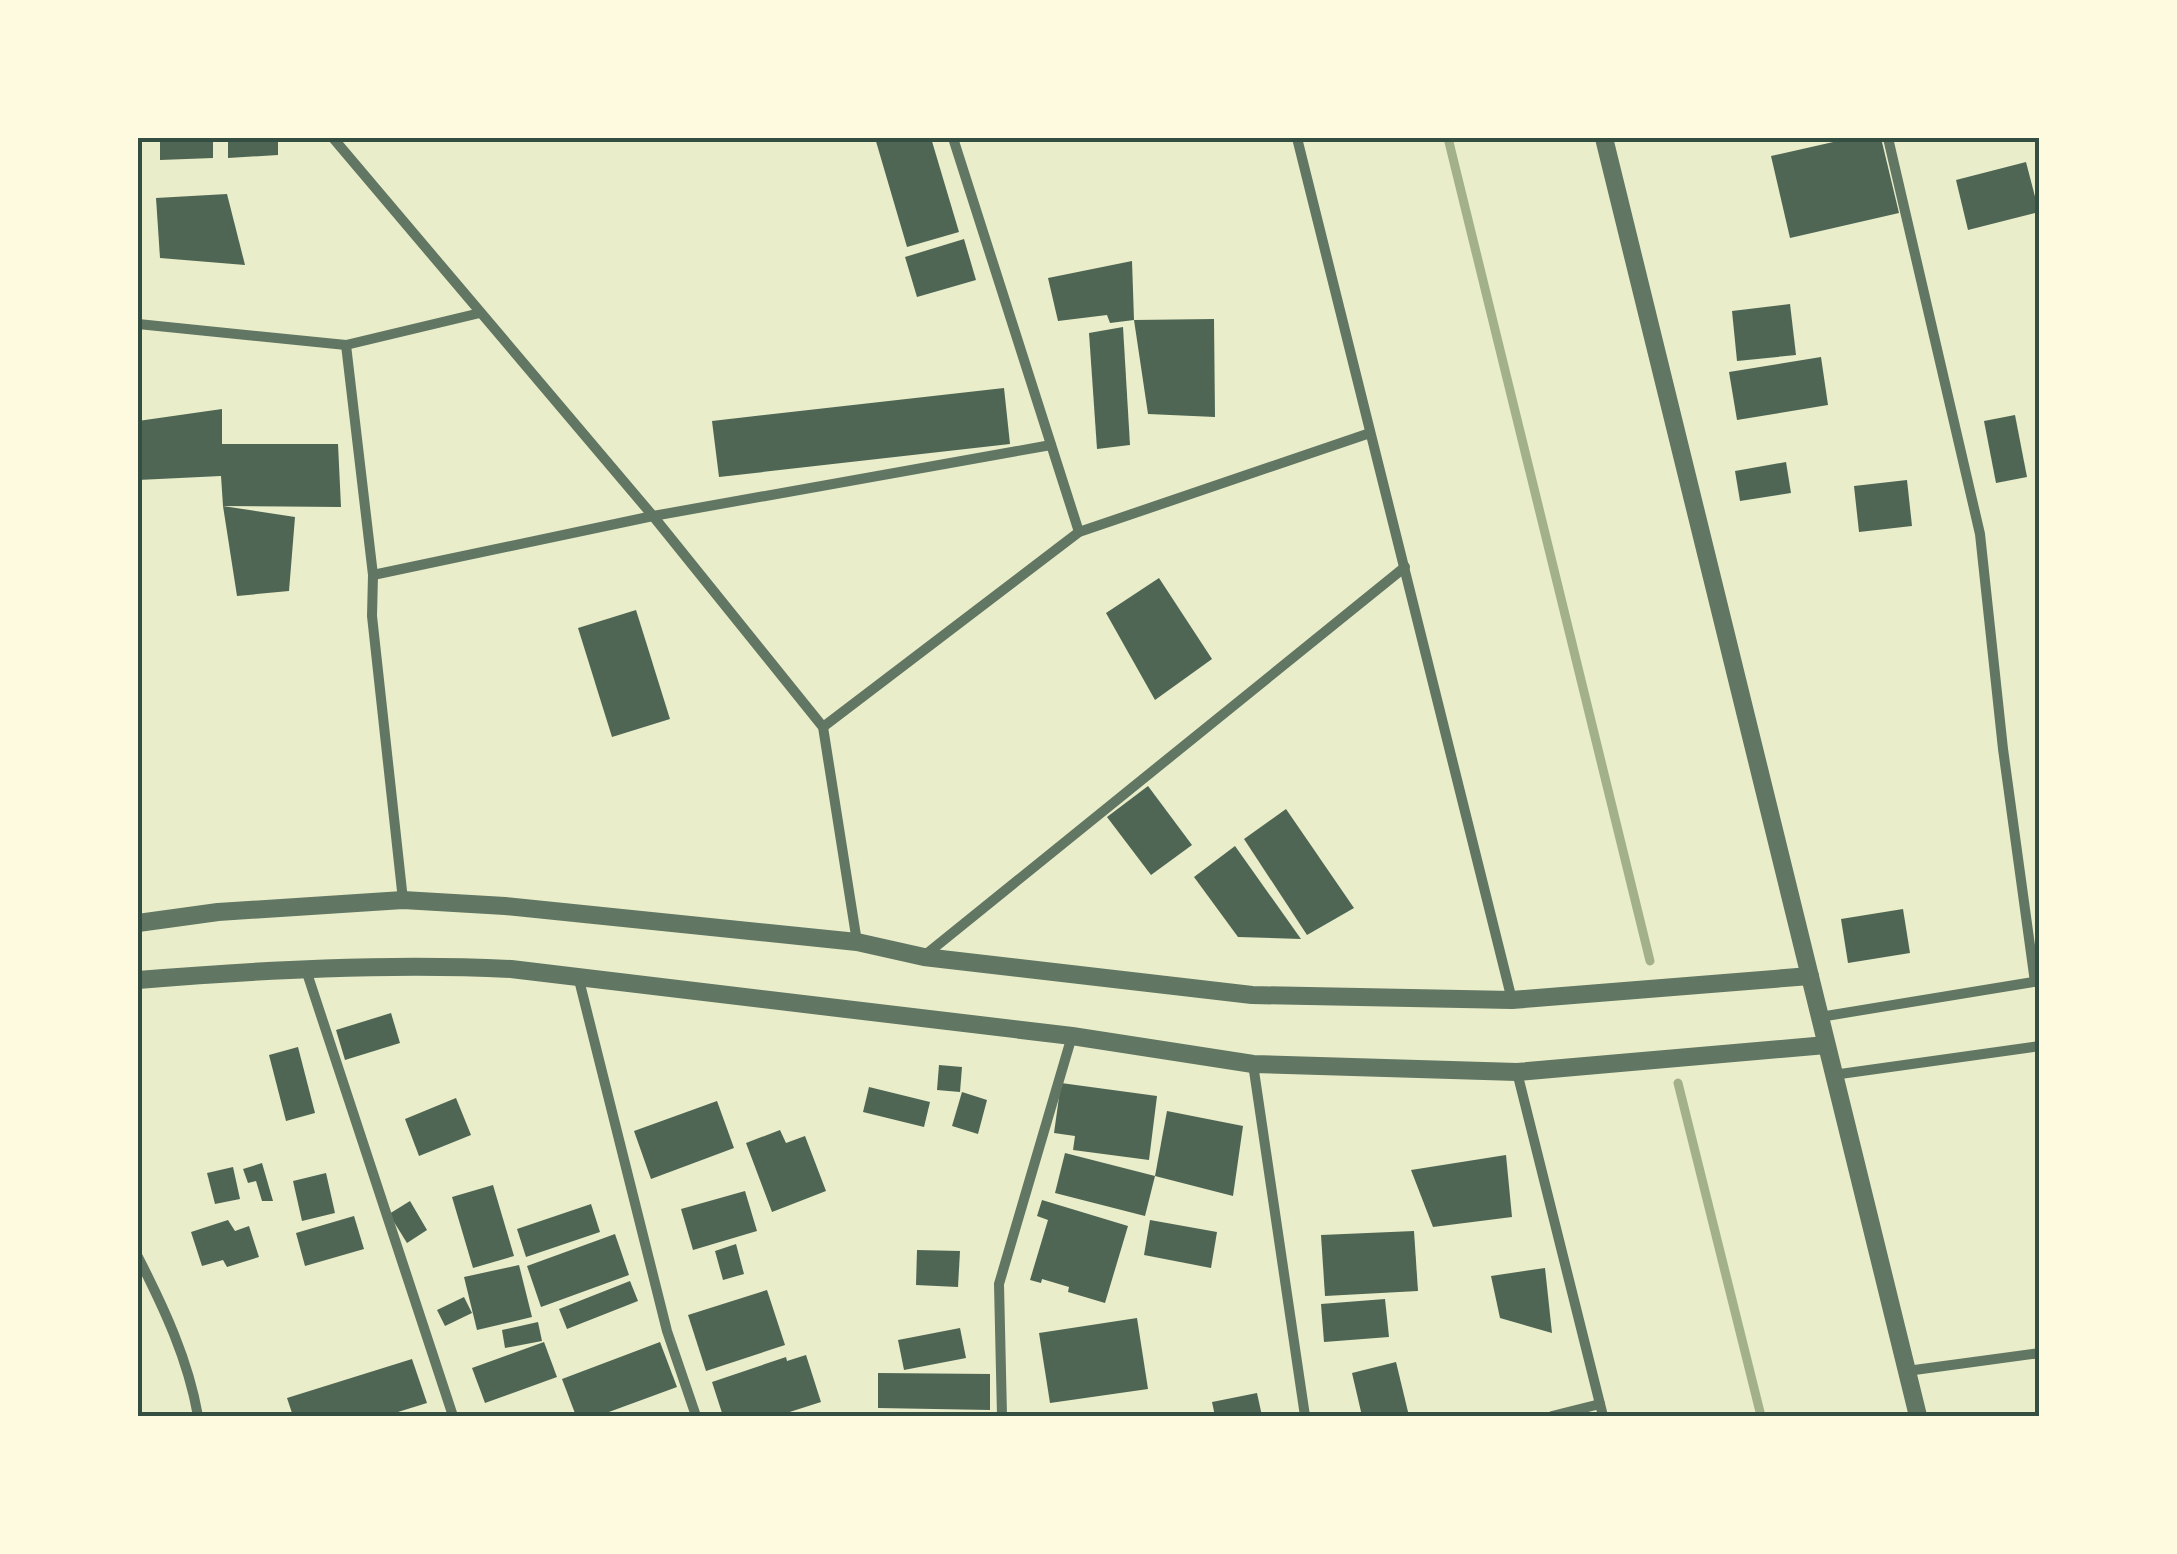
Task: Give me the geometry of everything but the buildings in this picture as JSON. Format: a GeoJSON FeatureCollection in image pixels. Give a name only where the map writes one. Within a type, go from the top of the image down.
{"type":"FeatureCollection","features":[{"type":"Feature","properties":{"kind":"street"},"geometry":{"type":"LineString","coordinates":[[333,138],[653,516],[823,728],[858,942]]}},
{"type":"Feature","properties":{"kind":"street"},"geometry":{"type":"LineString","coordinates":[[953,138],[1078,532]]}},
{"type":"Feature","properties":{"kind":"street"},"geometry":{"type":"LineString","coordinates":[[1297,138],[1512,1000]]}},
{"type":"Feature","properties":{"kind":"street"},"geometry":{"type":"LineString","coordinates":[[1604,138],[1918,1416]]}},
{"type":"Feature","properties":{"kind":"street"},"geometry":{"type":"LineString","coordinates":[[1820,1017],[2037,982],[2003,748],[1980,534],[1888,138]]}},
{"type":"Feature","properties":{"kind":"street"},"geometry":{"type":"LineString","coordinates":[[138,324],[346,345],[480,312]]}},
{"type":"Feature","properties":{"kind":"street"},"geometry":{"type":"LineString","coordinates":[[346,345],[373,575],[372,616],[403,900]]}},
{"type":"Feature","properties":{"kind":"street"},"geometry":{"type":"LineString","coordinates":[[823,728],[1078,532],[1370,433]]}},
{"type":"Feature","properties":{"kind":"street"},"geometry":{"type":"LineString","coordinates":[[373,575],[653,516],[1051,445]]}},
{"type":"Feature","properties":{"kind":"street"},"geometry":{"type":"LineString","coordinates":[[924,956],[1405,567]]}},
{"type":"Feature","properties":{"kind":"street"},"geometry":{"type":"LineString","coordinates":[[138,924],[218,912],[403,900],[504,906],[858,942],[924,956],[1252,995],[1512,1000],[1810,976]]}},
{"type":"Feature","properties":{"kind":"street"},"geometry":{"type":"LineString","coordinates":[[138,980],[434,965],[511,969],[1072,1036],[1253,1064],[1517,1072],[1826,1045]]}},
{"type":"Feature","properties":{"kind":"street"},"geometry":{"type":"LineString","coordinates":[[306,970],[453,1416]]}},
{"type":"Feature","properties":{"kind":"street"},"geometry":{"type":"LineString","coordinates":[[578,976],[667,1331],[696,1416]]}},
{"type":"Feature","properties":{"kind":"street"},"geometry":{"type":"LineString","coordinates":[[1002,1416],[999,1284],[1072,1036]]}},
{"type":"Feature","properties":{"kind":"street"},"geometry":{"type":"LineString","coordinates":[[1833,1075],[2040,1046]]}},
{"type":"Feature","properties":{"kind":"street"},"geometry":{"type":"LineString","coordinates":[[1253,1064],[1305,1416]]}},
{"type":"Feature","properties":{"kind":"street"},"geometry":{"type":"LineString","coordinates":[[1517,1072],[1603,1416]]}},
{"type":"Feature","properties":{"kind":"street"},"geometry":{"type":"LineString","coordinates":[[138,1256],[170,1319],[192,1383],[198,1416]]}},
{"type":"Feature","properties":{"kind":"street"},"geometry":{"type":"LineString","coordinates":[[1907,1370],[2040,1353]]}},
{"type":"Feature","properties":{"kind":"street"},"geometry":{"type":"LineString","coordinates":[[1552,1416],[1600,1404]]}},
{"type":"Feature","properties":{"kind":"waterway"},"geometry":{"type":"LineString","coordinates":[[1448,138],[1650,961]]}},
{"type":"Feature","properties":{"kind":"waterway"},"geometry":{"type":"LineString","coordinates":[[1678,1083],[1761,1416]]}}]}
